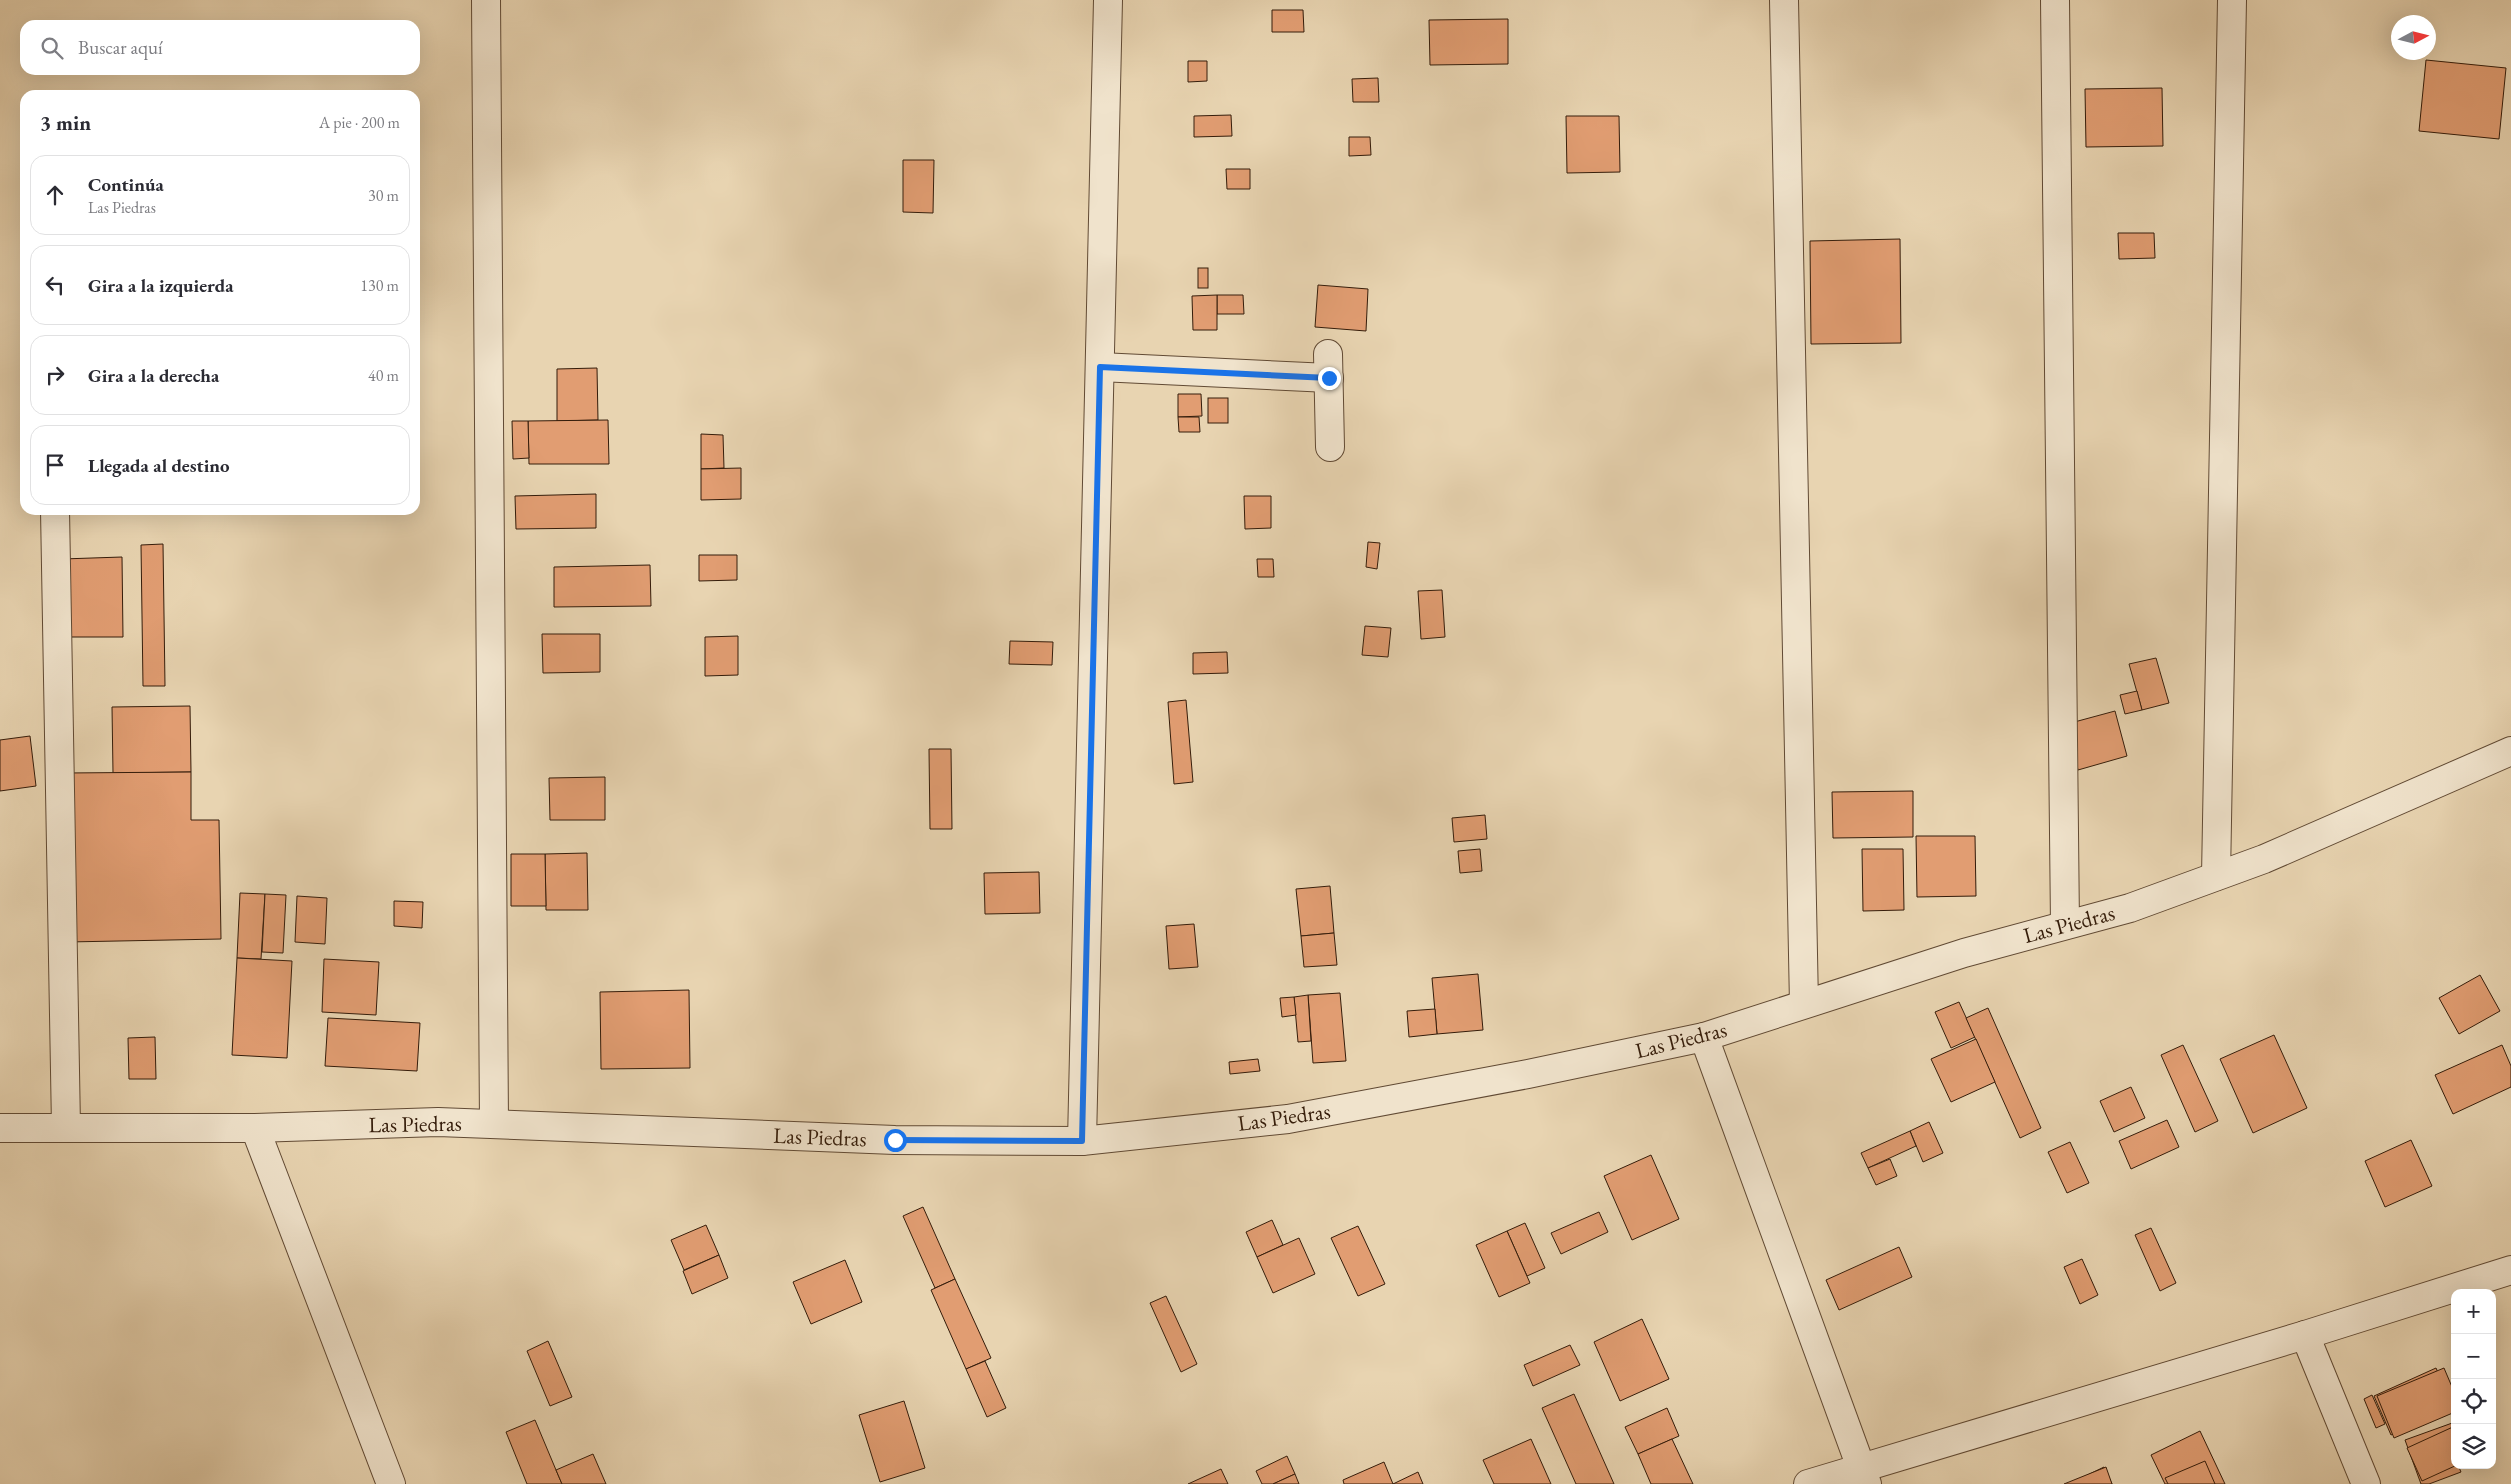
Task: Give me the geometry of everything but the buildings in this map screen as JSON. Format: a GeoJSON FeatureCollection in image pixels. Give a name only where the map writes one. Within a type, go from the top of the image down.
{"type":"FeatureCollection","features":[{"type":"Feature","properties":{"kind":"street"},"geometry":{"type":"LineString","coordinates":[[486,0],[494,1124]]}},
{"type":"Feature","properties":{"kind":"street"},"geometry":{"type":"LineString","coordinates":[[1082,1141],[1108,0]]}},
{"type":"Feature","properties":{"kind":"street"},"geometry":{"type":"LineString","coordinates":[[1784,0],[1804,1004]]}},
{"type":"Feature","properties":{"kind":"street"},"geometry":{"type":"LineString","coordinates":[[2054,0],[2065,925]]}},
{"type":"Feature","properties":{"kind":"street"},"geometry":{"type":"LineString","coordinates":[[2216,876],[2232,0]]}},
{"type":"Feature","properties":{"kind":"street"},"geometry":{"type":"LineString","coordinates":[[1100,367],[1329,366],[1330,447]]}},
{"type":"Feature","properties":{"kind":"street"},"geometry":{"type":"LineString","coordinates":[[55,515],[66,1127]]}},
{"type":"Feature","properties":{"kind":"street","name":"Las Piedras"},"geometry":{"type":"LineString","coordinates":[[0,1128],[255,1128],[438,1122],[895,1140],[1082,1141],[1288,1119],[1528,1074],[1704,1037],[1964,953],[2130,908],[2264,859],[2511,751]]}},
{"type":"Feature","properties":{"kind":"street"},"geometry":{"type":"LineString","coordinates":[[1704,1037],[1863,1476]]}},
{"type":"Feature","properties":{"kind":"street"},"geometry":{"type":"LineString","coordinates":[[255,1128],[391,1484]]}},
{"type":"Feature","properties":{"kind":"street"},"geometry":{"type":"LineString","coordinates":[[1808,1484],[1863,1476],[2511,1270]]}},
{"type":"Feature","properties":{"kind":"street"},"geometry":{"type":"LineString","coordinates":[[2305,1335],[2366,1484]]}},
{"type":"Feature","properties":{"kind":"route"},"geometry":{"type":"LineString","coordinates":[[895,1140],[1082,1141],[1100,367],[1329,378]]}}]}
